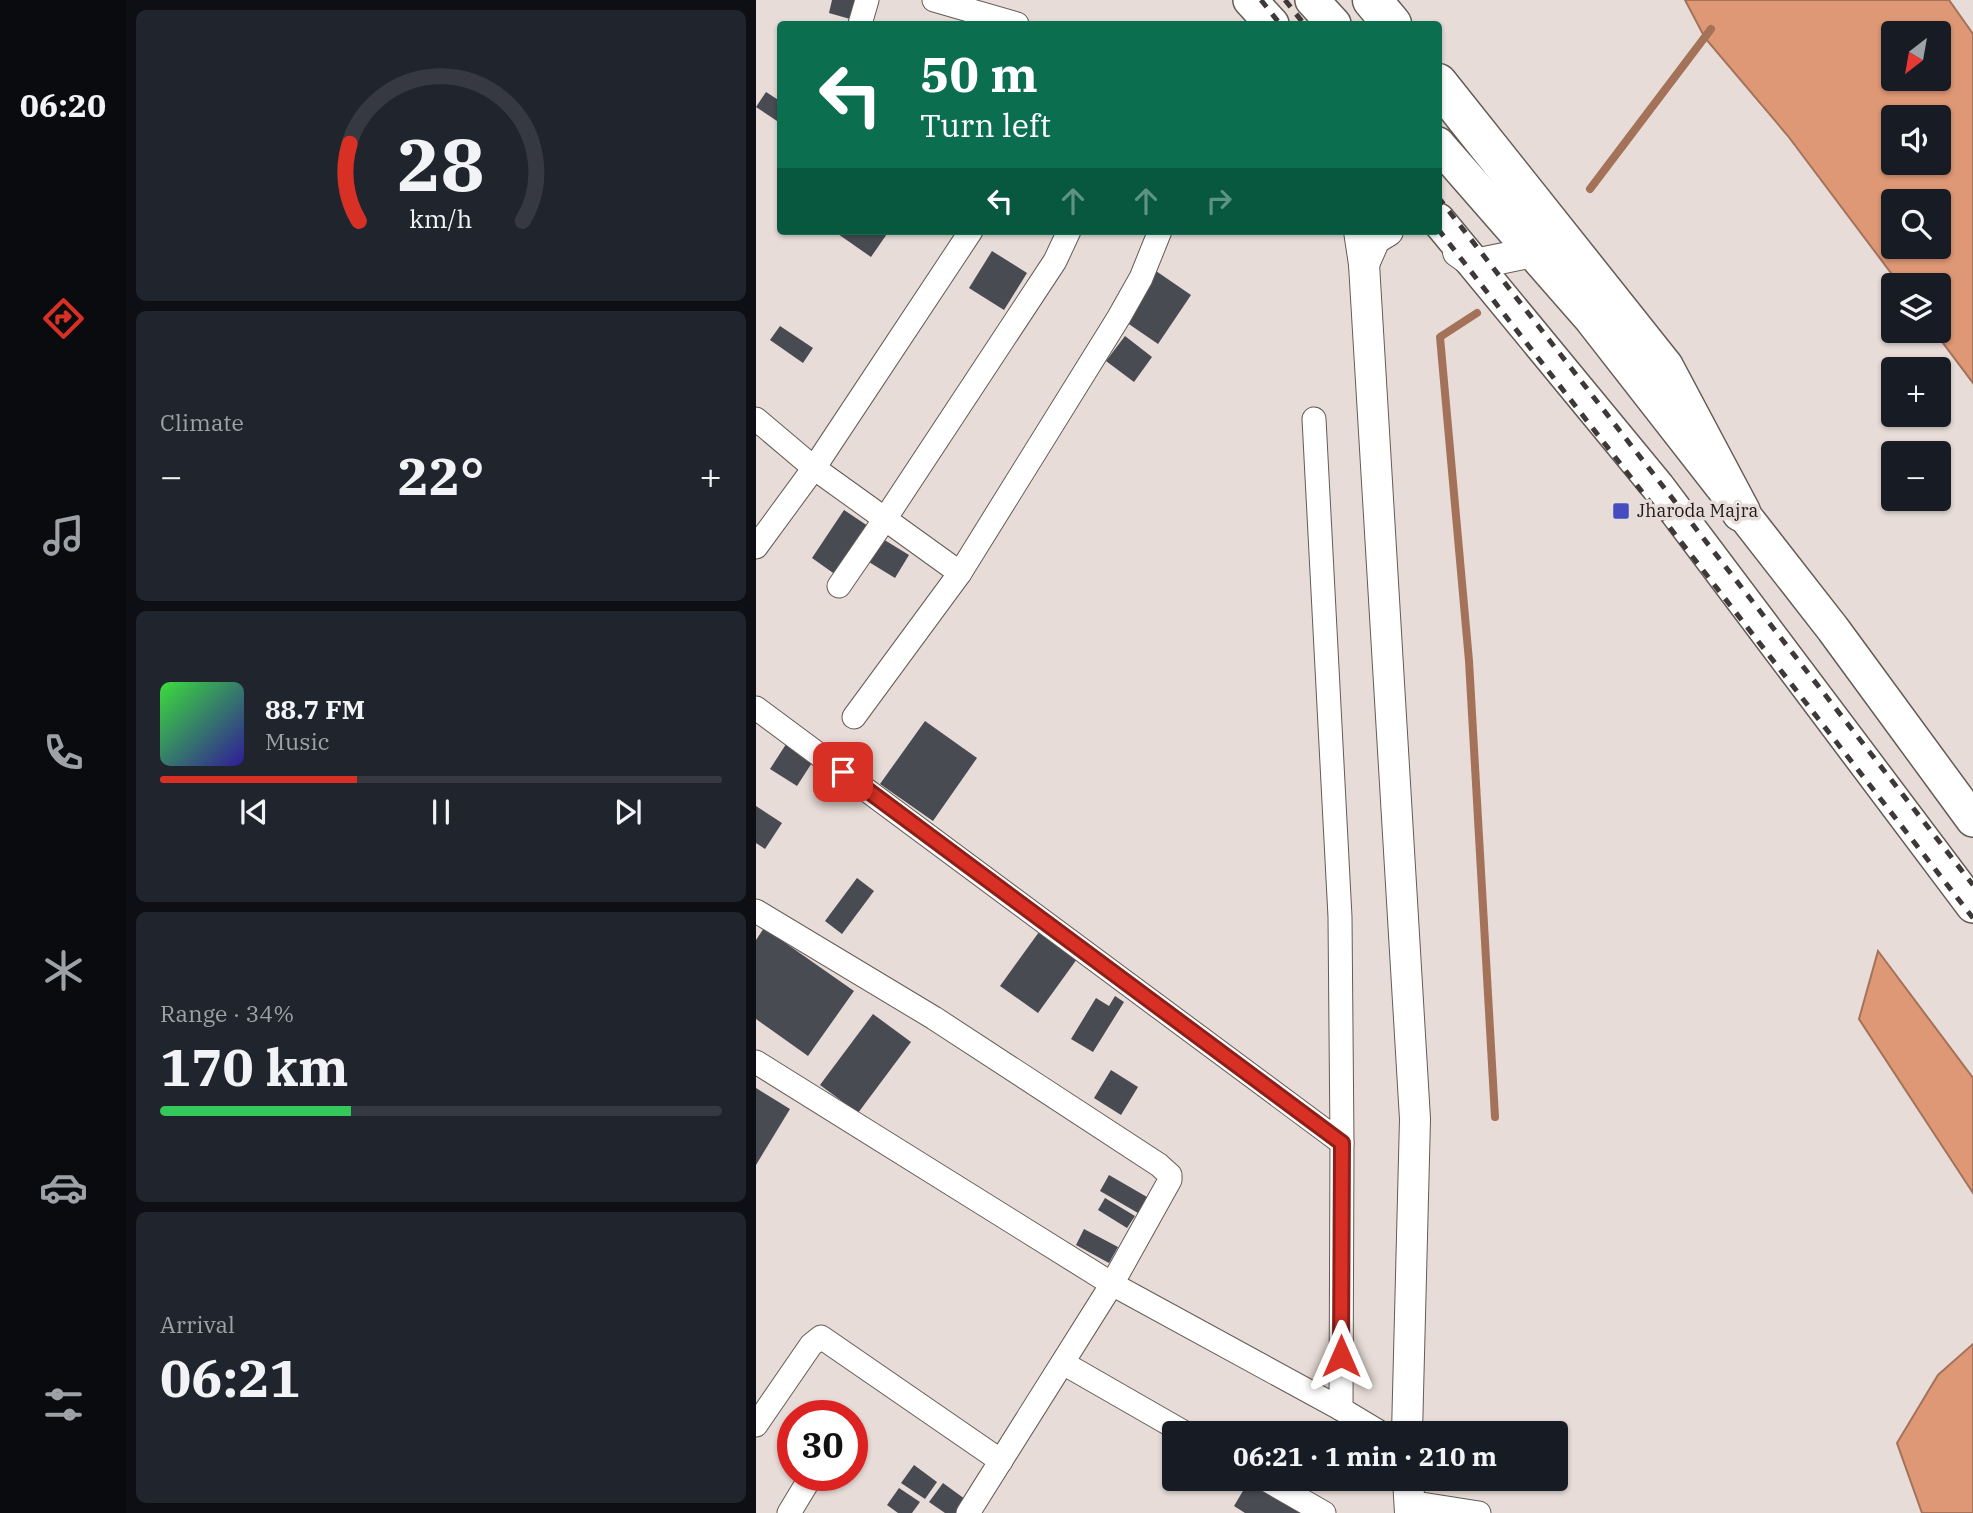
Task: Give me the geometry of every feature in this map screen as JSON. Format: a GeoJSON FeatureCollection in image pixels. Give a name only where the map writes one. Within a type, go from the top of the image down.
{"type":"FeatureCollection","features":[{"type":"Feature","properties":{"kind":"highway"},"geometry":{"type":"LineString","coordinates":[[1372,0],[1390,21]]}},
{"type":"Feature","properties":{"kind":"highway"},"geometry":{"type":"LineString","coordinates":[[1442,88],[1664,367],[1741,512]]}},
{"type":"Feature","properties":{"kind":"main road"},"geometry":{"type":"LineString","coordinates":[[1250,0],[1269,21]]}},
{"type":"Feature","properties":{"kind":"main road"},"geometry":{"type":"LineString","coordinates":[[1312,0],[1331,21]]}},
{"type":"Feature","properties":{"kind":"main road"},"geometry":{"type":"LineString","coordinates":[[1442,149],[1591,319],[1833,629],[1973,820]]}},
{"type":"Feature","properties":{"kind":"main road"},"geometry":{"type":"LineString","coordinates":[[1442,225],[1658,487],[1973,906]]}},
{"type":"Feature","properties":{"kind":"street"},"geometry":{"type":"LineString","coordinates":[[861,21],[867,0]]}},
{"type":"Feature","properties":{"kind":"street"},"geometry":{"type":"LineString","coordinates":[[934,0],[1007,21]]}},
{"type":"Feature","properties":{"kind":"street"},"geometry":{"type":"LineString","coordinates":[[756,547],[814,468],[968,235]]}},
{"type":"Feature","properties":{"kind":"street"},"geometry":{"type":"LineString","coordinates":[[839,586],[1055,261],[1067,235]]}},
{"type":"Feature","properties":{"kind":"street"},"geometry":{"type":"LineString","coordinates":[[854,717],[960,573],[1119,317],[1141,278],[1158,235]]}},
{"type":"Feature","properties":{"kind":"street"},"geometry":{"type":"LineString","coordinates":[[1360,235],[1364,264],[1415,1119],[1407,1421]]}},
{"type":"Feature","properties":{"kind":"street"},"geometry":{"type":"LineString","coordinates":[[1364,264],[1375,239],[1382,235]]}},
{"type":"Feature","properties":{"kind":"street"},"geometry":{"type":"LineString","coordinates":[[1435,235],[1475,264],[1533,253]]}},
{"type":"Feature","properties":{"kind":"street"},"geometry":{"type":"LineString","coordinates":[[756,419],[814,468],[960,573]]}},
{"type":"Feature","properties":{"kind":"street"},"geometry":{"type":"LineString","coordinates":[[1314,419],[1340,918],[1341,1409]]}},
{"type":"Feature","properties":{"kind":"street"},"geometry":{"type":"LineString","coordinates":[[756,708],[1342,1143]]}},
{"type":"Feature","properties":{"kind":"street"},"geometry":{"type":"LineString","coordinates":[[756,911],[934,1018],[1170,1175],[1170,1180],[1112,1284],[968,1513]]}},
{"type":"Feature","properties":{"kind":"street"},"geometry":{"type":"LineString","coordinates":[[756,1062],[1112,1284],[1361,1421]]}},
{"type":"Feature","properties":{"kind":"street"},"geometry":{"type":"LineString","coordinates":[[756,1424],[811,1345],[821,1337],[1001,1461]]}},
{"type":"Feature","properties":{"kind":"street"},"geometry":{"type":"LineString","coordinates":[[1063,1363],[1164,1421]]}},
{"type":"Feature","properties":{"kind":"street"},"geometry":{"type":"LineString","coordinates":[[789,1513],[802,1491]]}},
{"type":"Feature","properties":{"kind":"street"},"geometry":{"type":"LineString","coordinates":[[1286,1491],[1324,1513]]}},
{"type":"Feature","properties":{"kind":"street"},"geometry":{"type":"LineString","coordinates":[[1409,1498],[1478,1513]]}},
{"type":"Feature","properties":{"kind":"shaded area"},"geometry":{"type":"Polygon","coordinates":[[[1685,0],[1949,0],[1973,34],[1973,383],[1943,343],[1951,343],[1951,273],[1891,273],[1788,136],[1705,38],[1685,0]]]}},
{"type":"Feature","properties":{"kind":"shaded area"},"geometry":{"type":"Polygon","coordinates":[[[1878,951],[1973,1078],[1973,1193],[1859,1019],[1878,951]]]}},
{"type":"Feature","properties":{"kind":"shaded area"},"geometry":{"type":"Polygon","coordinates":[[[1973,1344],[1973,1513],[1922,1513],[1897,1443],[1938,1375],[1973,1344]]]}},
{"type":"Feature","properties":{"kind":"building"},"geometry":{"type":"Polygon","coordinates":[[[832,0],[856,0],[850,19],[829,13],[832,0]]]}},
{"type":"Feature","properties":{"kind":"building"},"geometry":{"type":"Polygon","coordinates":[[[766,92],[777,99],[777,121],[756,107],[766,92]]]}},
{"type":"Feature","properties":{"kind":"building"},"geometry":{"type":"Polygon","coordinates":[[[839,235],[886,235],[871,257],[839,235]]]}},
{"type":"Feature","properties":{"kind":"building"},"geometry":{"type":"Polygon","coordinates":[[[992,251],[1027,273],[1004,310],[969,288],[992,251]]]}},
{"type":"Feature","properties":{"kind":"building"},"geometry":{"type":"Polygon","coordinates":[[[1156,271],[1191,295],[1158,344],[1123,320],[1156,271]]]}},
{"type":"Feature","properties":{"kind":"building"},"geometry":{"type":"Polygon","coordinates":[[[780,326],[813,348],[803,363],[770,340],[780,326]]]}},
{"type":"Feature","properties":{"kind":"building"},"geometry":{"type":"Polygon","coordinates":[[[1125,336],[1152,357],[1134,382],[1106,361],[1125,336]]]}},
{"type":"Feature","properties":{"kind":"building"},"geometry":{"type":"Polygon","coordinates":[[[844,510],[868,526],[836,575],[812,558],[844,510]]]}},
{"type":"Feature","properties":{"kind":"building"},"geometry":{"type":"Polygon","coordinates":[[[878,536],[909,555],[895,578],[864,559],[878,536]]]}},
{"type":"Feature","properties":{"kind":"building"},"geometry":{"type":"Polygon","coordinates":[[[925,721],[977,758],[933,821],[880,784],[925,721]]]}},
{"type":"Feature","properties":{"kind":"building"},"geometry":{"type":"Polygon","coordinates":[[[790,738],[817,755],[797,786],[770,769],[790,738]]]}},
{"type":"Feature","properties":{"kind":"building"},"geometry":{"type":"Polygon","coordinates":[[[756,806],[782,823],[765,849],[756,843],[756,806]]]}},
{"type":"Feature","properties":{"kind":"building"},"geometry":{"type":"Polygon","coordinates":[[[857,878],[874,891],[842,934],[825,921],[857,878]]]}},
{"type":"Feature","properties":{"kind":"building"},"geometry":{"type":"Polygon","coordinates":[[[764,928],[854,991],[808,1056],[756,1019],[756,940],[764,928]]]}},
{"type":"Feature","properties":{"kind":"building"},"geometry":{"type":"Polygon","coordinates":[[[1039,932],[1077,959],[1038,1013],[1000,986],[1039,932]]]}},
{"type":"Feature","properties":{"kind":"building"},"geometry":{"type":"Polygon","coordinates":[[[1115,996],[1124,1002],[1093,1052],[1071,1039],[1096,998],[1109,1006],[1115,996]]]}},
{"type":"Feature","properties":{"kind":"building"},"geometry":{"type":"Polygon","coordinates":[[[873,1014],[911,1042],[858,1113],[820,1085],[873,1014]]]}},
{"type":"Feature","properties":{"kind":"building"},"geometry":{"type":"Polygon","coordinates":[[[1111,1070],[1138,1087],[1121,1115],[1094,1098],[1111,1070]]]}},
{"type":"Feature","properties":{"kind":"building"},"geometry":{"type":"Polygon","coordinates":[[[756,1088],[790,1109],[756,1165],[756,1088]]]}},
{"type":"Feature","properties":{"kind":"building"},"geometry":{"type":"Polygon","coordinates":[[[1109,1175],[1147,1197],[1138,1213],[1100,1191],[1109,1175]]]}},
{"type":"Feature","properties":{"kind":"building"},"geometry":{"type":"Polygon","coordinates":[[[1105,1198],[1135,1216],[1127,1228],[1098,1210],[1105,1198]]]}},
{"type":"Feature","properties":{"kind":"building"},"geometry":{"type":"Polygon","coordinates":[[[1084,1229],[1118,1247],[1109,1263],[1076,1245],[1084,1229]]]}},
{"type":"Feature","properties":{"kind":"building"},"geometry":{"type":"Polygon","coordinates":[[[914,1465],[937,1482],[925,1499],[901,1483],[914,1465]]]}},
{"type":"Feature","properties":{"kind":"building"},"geometry":{"type":"Polygon","coordinates":[[[943,1483],[969,1502],[962,1513],[945,1513],[929,1502],[943,1483]]]}},
{"type":"Feature","properties":{"kind":"building"},"geometry":{"type":"Polygon","coordinates":[[[899,1488],[920,1502],[912,1513],[898,1513],[887,1505],[899,1488]]]}},
{"type":"Feature","properties":{"kind":"building"},"geometry":{"type":"Polygon","coordinates":[[[1243,1491],[1276,1491],[1313,1513],[1245,1513],[1234,1506],[1243,1491]]]}},
{"type":"Feature","properties":{"kind":"waterway"},"geometry":{"type":"LineString","coordinates":[[1590,189],[1711,29]]}},
{"type":"Feature","properties":{"kind":"waterway"},"geometry":{"type":"LineString","coordinates":[[1477,313],[1440,337],[1469,661],[1495,1117]]}},
{"type":"Feature","properties":{"kind":"railway"},"geometry":{"type":"LineString","coordinates":[[1261,0],[1278,21]]}},
{"type":"Feature","properties":{"kind":"railway"},"geometry":{"type":"LineString","coordinates":[[1285,0],[1302,21]]}},
{"type":"Feature","properties":{"kind":"railway"},"geometry":{"type":"LineString","coordinates":[[1442,202],[1973,885]]}},
{"type":"Feature","properties":{"kind":"railway"},"geometry":{"type":"LineString","coordinates":[[1442,234],[1973,918]]}},
{"type":"Feature","properties":{"kind":"place","name":"Jharoda Majra"},"geometry":{"type":"Point","coordinates":[1621,511]}},
{"type":"Feature","properties":{"kind":"route"},"geometry":{"type":"LineString","coordinates":[[843,772],[1342,1143],[1341,1356]]}}]}
